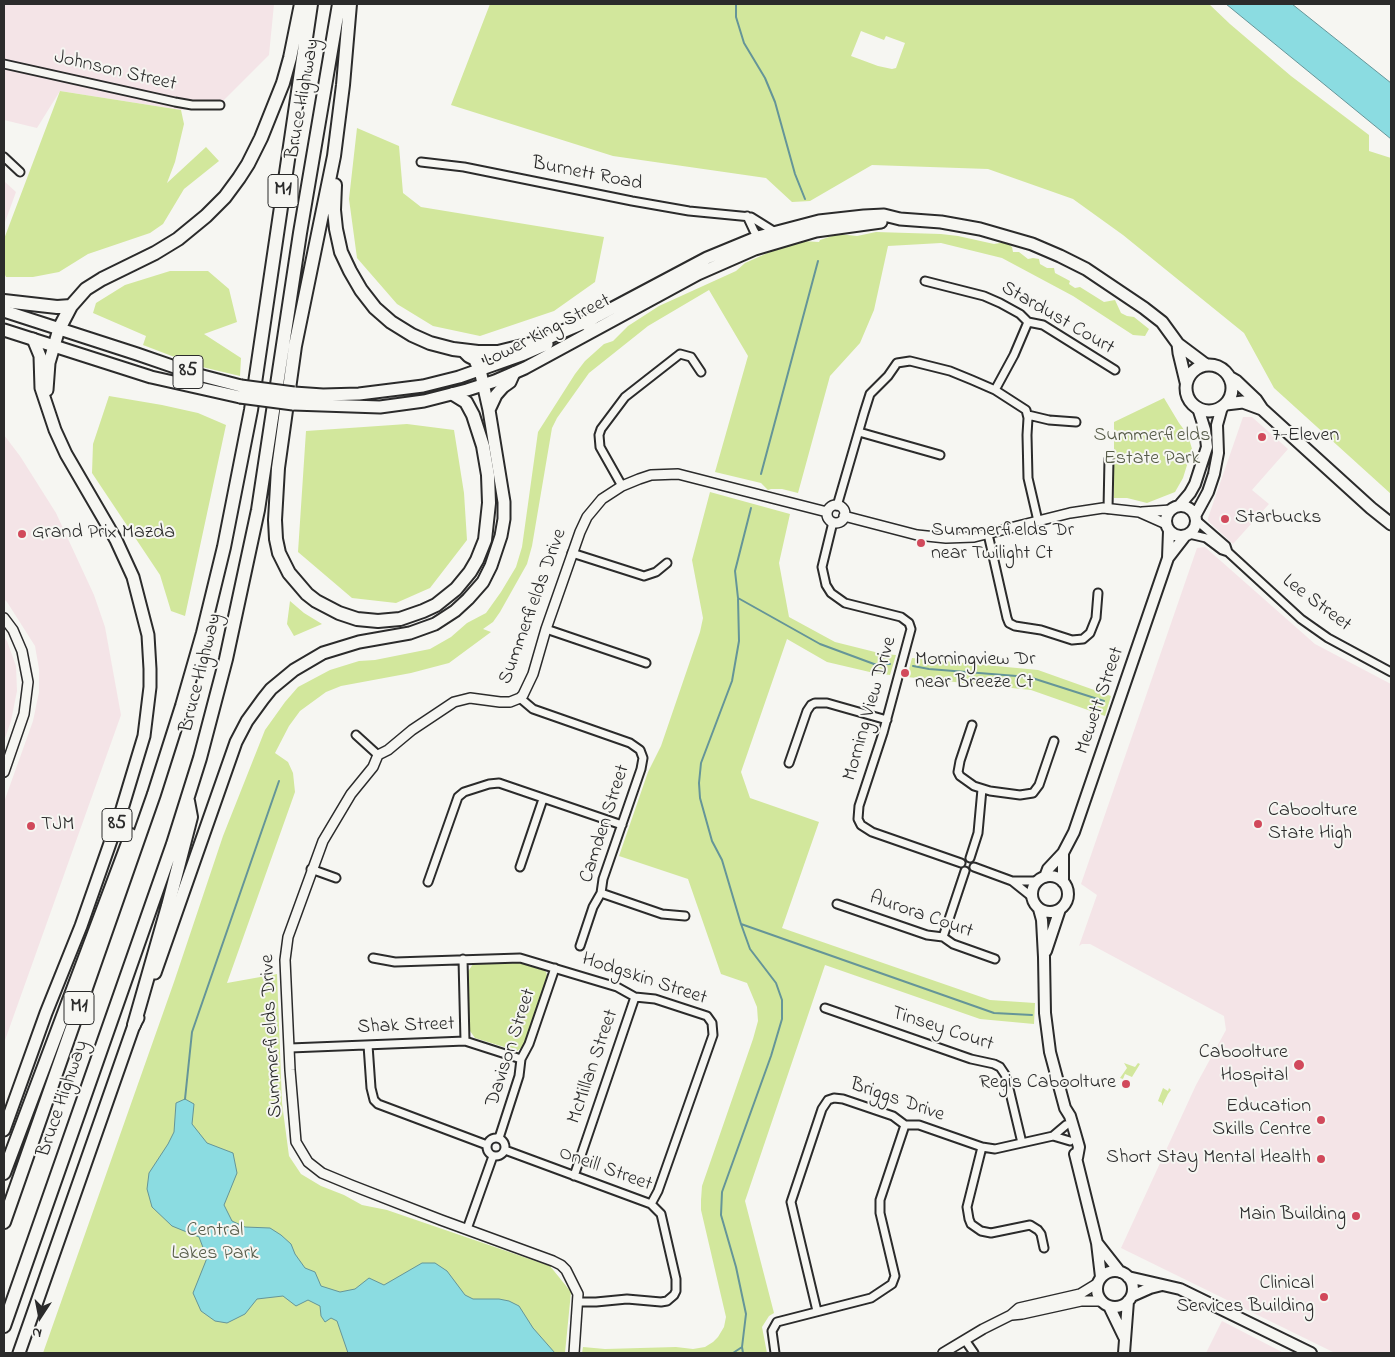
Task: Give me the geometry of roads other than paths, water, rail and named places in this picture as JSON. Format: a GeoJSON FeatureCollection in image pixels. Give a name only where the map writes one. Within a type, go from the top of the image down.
{"type":"FeatureCollection","features":[{"type":"Feature","properties":{"kind":"highway"},"geometry":{"type":"LineString","coordinates":[[59,329],[71,306],[93,283],[155,254],[188,232],[206,216],[235,183],[253,154],[283,83],[301,4]]}},
{"type":"Feature","properties":{"kind":"highway","name":"Bruce Highway"},"geometry":{"type":"LineString","coordinates":[[4,1222],[154,794],[201,642],[234,499],[251,410],[311,4]]}},
{"type":"Feature","properties":{"kind":"highway","name":"Bruce Highway"},"geometry":{"type":"LineString","coordinates":[[4,1326],[188,799],[226,658],[255,526],[300,233],[339,4]]}},
{"type":"Feature","properties":{"kind":"highway"},"geometry":{"type":"LineString","coordinates":[[350,4],[343,85],[334,156],[295,346],[278,468],[275,520],[279,553],[289,573],[307,594],[316,601],[339,613],[357,619],[378,621],[400,619],[436,604],[456,589],[470,572],[485,540],[488,512],[488,475],[483,446],[473,414],[466,402],[453,394]]}},
{"type":"Feature","properties":{"kind":"highway"},"geometry":{"type":"LineString","coordinates":[[334,156],[336,169],[334,200],[336,229],[345,262],[361,290],[375,308],[399,328],[430,343],[464,351],[488,353],[512,350],[549,338],[592,319]]}},
{"type":"Feature","properties":{"kind":"highway"},"geometry":{"type":"LineString","coordinates":[[4,301],[57,307],[71,306]]}},
{"type":"Feature","properties":{"kind":"highway"},"geometry":{"type":"LineString","coordinates":[[464,351],[476,359],[480,370]]}},
{"type":"Feature","properties":{"kind":"highway"},"geometry":{"type":"LineString","coordinates":[[4,1173],[140,811],[154,794]]}},
{"type":"Feature","properties":{"kind":"highway"},"geometry":{"type":"LineString","coordinates":[[134,1025],[136,1012],[168,906],[191,817],[188,799]]}},
{"type":"Feature","properties":{"kind":"main road","name":"Lower King Street"},"geometry":{"type":"LineString","coordinates":[[293,398],[374,393],[431,384],[480,370],[545,345],[584,326],[592,319],[707,258],[758,237],[774,237],[900,219],[968,226],[1032,244],[1053,253],[1086,269],[1144,308],[1162,322],[1178,344],[1206,365]]}},
{"type":"Feature","properties":{"kind":"main road","name":"Lower King Street"},"geometry":{"type":"LineString","coordinates":[[4,330],[158,379],[293,398],[380,407],[407,404],[453,394],[483,385],[514,372],[698,274],[774,237]]}},
{"type":"Feature","properties":{"kind":"main road","name":"85"},"geometry":{"type":"LineString","coordinates":[[4,312],[59,329]]}},
{"type":"Feature","properties":{"kind":"main road","name":"Lower King Street"},"geometry":{"type":"LineString","coordinates":[[59,329],[195,374],[240,391]]}},
{"type":"Feature","properties":{"kind":"main road"},"geometry":{"type":"LineString","coordinates":[[54,346],[59,329]]}},
{"type":"Feature","properties":{"kind":"main road","name":"85"},"geometry":{"type":"LineString","coordinates":[[4,1130],[46,1014],[81,926],[122,810],[144,736],[150,687],[148,635],[133,577],[116,540],[59,440],[41,388],[40,356],[33,339]]}},
{"type":"Feature","properties":{"kind":"main road","name":"Lower King Street"},"geometry":{"type":"LineString","coordinates":[[1178,344],[1178,353],[1186,382]]}},
{"type":"Feature","properties":{"kind":"main road","name":"85"},"geometry":{"type":"LineString","coordinates":[[44,396],[48,388],[49,363],[54,346]]}},
{"type":"Feature","properties":{"kind":"main road"},"geometry":{"type":"LineString","coordinates":[[1262,409],[1244,402],[1224,405],[1210,411],[1198,408],[1193,405],[1186,394],[1186,382],[1194,370],[1206,365],[1219,368],[1236,381],[1256,400],[1262,409],[1391,524]]}},
{"type":"Feature","properties":{"kind":"main road"},"geometry":{"type":"LineString","coordinates":[[18,1353],[234,748],[247,721],[258,704],[283,679],[323,653],[347,645],[410,633],[435,624],[462,605],[483,582],[491,566],[499,546],[504,520],[504,502],[489,410],[480,370]]}},
{"type":"Feature","properties":{"kind":"main road"},"geometry":{"type":"LineString","coordinates":[[489,410],[498,393],[510,382],[514,372]]}},
{"type":"Feature","properties":{"kind":"main road"},"geometry":{"type":"LineString","coordinates":[[1198,408],[1205,430],[1206,447],[1195,484],[1166,516],[1167,528],[1175,536],[1187,535],[1195,528],[1196,518],[1208,492],[1218,453],[1217,425],[1224,405],[1231,394],[1229,377]]}},
{"type":"Feature","properties":{"kind":"main road"},"geometry":{"type":"LineString","coordinates":[[1175,508],[1187,507],[1196,518]]}},
{"type":"Feature","properties":{"kind":"main road","name":"Mewett Street"},"geometry":{"type":"LineString","coordinates":[[1167,528],[1168,558]]}},
{"type":"Feature","properties":{"kind":"main road","name":"Mewett Street"},"geometry":{"type":"LineString","coordinates":[[1041,879],[1062,853],[1074,832],[1168,558],[1187,535]]}},
{"type":"Feature","properties":{"kind":"main road"},"geometry":{"type":"LineString","coordinates":[[1062,853],[1063,882]]}},
{"type":"Feature","properties":{"kind":"main road"},"geometry":{"type":"LineString","coordinates":[[1044,956],[1060,909],[1068,895],[1063,882],[1054,877],[1041,879],[1032,891],[1035,906],[1050,912],[1060,909]]}},
{"type":"Feature","properties":{"kind":"main road"},"geometry":{"type":"LineString","coordinates":[[1039,909],[1042,920],[1046,1025],[1050,1052],[1065,1108],[1066,1125],[1077,1158],[1097,1243],[1099,1280],[1097,1292],[1124,1337]]}},
{"type":"Feature","properties":{"kind":"main road"},"geometry":{"type":"LineString","coordinates":[[1065,1108],[1070,1116],[1079,1147],[1077,1158]]}},
{"type":"Feature","properties":{"kind":"main road"},"geometry":{"type":"LineString","coordinates":[[1097,1243],[1133,1286],[1124,1337],[1124,1353]]}},
{"type":"Feature","properties":{"kind":"main road"},"geometry":{"type":"LineString","coordinates":[[1099,1280],[1110,1272],[1180,1289],[1312,1353]]}},
{"type":"Feature","properties":{"kind":"main road"},"geometry":{"type":"LineString","coordinates":[[1105,1304],[1120,1306],[1150,1288],[1163,1285]]}},
{"type":"Feature","properties":{"kind":"street","name":"Johnson Street"},"geometry":{"type":"LineString","coordinates":[[4,64],[174,102],[192,105],[220,105]]}},
{"type":"Feature","properties":{"kind":"street"},"geometry":{"type":"LineString","coordinates":[[4,157],[20,172]]}},
{"type":"Feature","properties":{"kind":"street","name":"Burnett Road"},"geometry":{"type":"LineString","coordinates":[[422,162],[464,166],[641,203],[689,211],[747,216],[756,219],[774,237]]}},
{"type":"Feature","properties":{"kind":"street"},"geometry":{"type":"LineString","coordinates":[[747,216],[758,237]]}},
{"type":"Feature","properties":{"kind":"street","name":"Stardust Court"},"geometry":{"type":"LineString","coordinates":[[925,281],[984,296],[1018,312],[1028,322],[1043,325],[1115,370]]}},
{"type":"Feature","properties":{"kind":"street"},"geometry":{"type":"LineString","coordinates":[[995,390],[1028,322]]}},
{"type":"Feature","properties":{"kind":"street"},"geometry":{"type":"LineString","coordinates":[[622,486],[600,447],[599,435],[601,429],[625,397],[680,354],[691,357],[701,372]]}},
{"type":"Feature","properties":{"kind":"street"},"geometry":{"type":"LineString","coordinates":[[837,506],[870,394],[888,376],[895,365],[910,361],[950,372],[995,390],[1022,407],[1028,415],[1028,478],[1038,521]]}},
{"type":"Feature","properties":{"kind":"street"},"geometry":{"type":"LineString","coordinates":[[1028,415],[1049,420],[1076,422]]}},
{"type":"Feature","properties":{"kind":"street"},"geometry":{"type":"LineString","coordinates":[[858,432],[940,455]]}},
{"type":"Feature","properties":{"kind":"street"},"geometry":{"type":"LineString","coordinates":[[1108,508],[1109,459]]}},
{"type":"Feature","properties":{"kind":"street","name":"Summerfields Drive"},"geometry":{"type":"LineString","coordinates":[[574,1353],[578,1302],[575,1287],[566,1270],[560,1265],[322,1173],[308,1162],[296,1142],[286,948],[312,869],[331,825],[351,794],[373,767],[378,755],[388,750],[412,730],[454,702],[470,698],[510,702],[520,698],[530,680],[572,553],[587,517],[602,499],[622,486],[651,475],[678,474],[828,512]]}},
{"type":"Feature","properties":{"kind":"street"},"geometry":{"type":"LineString","coordinates":[[832,506],[837,506],[842,508],[844,516],[841,521],[833,522],[828,517],[828,512],[832,506]]}},
{"type":"Feature","properties":{"kind":"street"},"geometry":{"type":"LineString","coordinates":[[844,516],[932,537],[960,538],[988,534],[1070,513],[1108,508],[1139,512],[1175,508]]}},
{"type":"Feature","properties":{"kind":"street"},"geometry":{"type":"LineString","coordinates":[[1139,512],[1167,528]]}},
{"type":"Feature","properties":{"kind":"street","name":"Lee Street"},"geometry":{"type":"LineString","coordinates":[[1196,518],[1226,546],[1228,552]]}},
{"type":"Feature","properties":{"kind":"street","name":"Morning View Drive"},"geometry":{"type":"LineString","coordinates":[[833,522],[822,567],[826,585],[831,593],[845,603],[901,617],[909,624],[911,629],[887,720],[859,806],[858,818],[861,825],[872,832],[961,862]]}},
{"type":"Feature","properties":{"kind":"street"},"geometry":{"type":"LineString","coordinates":[[988,534],[1007,618],[1009,623],[1014,626],[1040,630],[1072,640],[1084,640],[1090,634],[1096,618],[1099,605],[1098,593]]}},
{"type":"Feature","properties":{"kind":"street","name":"Lee Street"},"geometry":{"type":"LineString","coordinates":[[1187,535],[1206,538],[1222,550],[1228,552],[1301,618],[1328,638],[1391,672]]}},
{"type":"Feature","properties":{"kind":"street"},"geometry":{"type":"LineString","coordinates":[[572,553],[638,576],[650,575],[667,563]]}},
{"type":"Feature","properties":{"kind":"street"},"geometry":{"type":"LineString","coordinates":[[4,618],[13,630],[22,650],[28,682],[24,714],[4,772]]}},
{"type":"Feature","properties":{"kind":"street"},"geometry":{"type":"LineString","coordinates":[[546,629],[646,663]]}},
{"type":"Feature","properties":{"kind":"street","name":"Camden Street"},"geometry":{"type":"LineString","coordinates":[[520,698],[533,709],[630,744],[640,750],[643,758],[641,769],[603,879],[601,893],[593,907],[580,946]]}},
{"type":"Feature","properties":{"kind":"street"},"geometry":{"type":"LineString","coordinates":[[789,763],[807,711],[815,703],[827,703],[887,720]]}},
{"type":"Feature","properties":{"kind":"street"},"geometry":{"type":"LineString","coordinates":[[972,725],[958,772],[966,781],[982,789],[1028,796],[1033,793],[1038,785],[1054,741]]}},
{"type":"Feature","properties":{"kind":"street"},"geometry":{"type":"LineString","coordinates":[[356,735],[378,755]]}},
{"type":"Feature","properties":{"kind":"street"},"geometry":{"type":"LineString","coordinates":[[428,882],[460,794],[494,783],[505,785],[622,825]]}},
{"type":"Feature","properties":{"kind":"street"},"geometry":{"type":"LineString","coordinates":[[970,858],[978,833],[982,789]]}},
{"type":"Feature","properties":{"kind":"street"},"geometry":{"type":"LineString","coordinates":[[520,867],[543,799]]}},
{"type":"Feature","properties":{"kind":"street"},"geometry":{"type":"LineString","coordinates":[[965,871],[961,867],[961,862],[965,858],[970,858]]}},
{"type":"Feature","properties":{"kind":"street"},"geometry":{"type":"LineString","coordinates":[[970,858],[974,863],[974,867]]}},
{"type":"Feature","properties":{"kind":"street"},"geometry":{"type":"LineString","coordinates":[[965,871],[969,872],[974,867]]}},
{"type":"Feature","properties":{"kind":"street"},"geometry":{"type":"LineString","coordinates":[[974,867],[1012,880],[1041,879]]}},
{"type":"Feature","properties":{"kind":"street"},"geometry":{"type":"LineString","coordinates":[[312,869],[336,878]]}},
{"type":"Feature","properties":{"kind":"street"},"geometry":{"type":"LineString","coordinates":[[943,937],[965,871]]}},
{"type":"Feature","properties":{"kind":"street"},"geometry":{"type":"LineString","coordinates":[[1012,880],[1032,897]]}},
{"type":"Feature","properties":{"kind":"street"},"geometry":{"type":"LineString","coordinates":[[601,893],[662,914],[685,916]]}},
{"type":"Feature","properties":{"kind":"street","name":"Aurora Court"},"geometry":{"type":"LineString","coordinates":[[836,904],[927,935],[943,937],[953,944],[995,959]]}},
{"type":"Feature","properties":{"kind":"street","name":"Hodgskin Street"},"geometry":{"type":"LineString","coordinates":[[373,958],[395,962],[520,958],[624,990],[635,997],[655,999],[702,1014],[710,1019],[713,1035],[662,1182],[651,1204]]}},
{"type":"Feature","properties":{"kind":"street"},"geometry":{"type":"LineString","coordinates":[[463,960],[465,1041]]}},
{"type":"Feature","properties":{"kind":"street","name":"Davison Street"},"geometry":{"type":"LineString","coordinates":[[499,1138],[519,1076],[521,1059],[529,1044],[555,968]]}},
{"type":"Feature","properties":{"kind":"street","name":"McMillan Street"},"geometry":{"type":"LineString","coordinates":[[574,1176],[635,997]]}},
{"type":"Feature","properties":{"kind":"street","name":"Tinsey Court"},"geometry":{"type":"LineString","coordinates":[[825,1008],[1000,1067],[1006,1076],[1022,1143]]}},
{"type":"Feature","properties":{"kind":"street","name":"Shak Street"},"geometry":{"type":"LineString","coordinates":[[290,1048],[465,1041],[521,1059]]}},
{"type":"Feature","properties":{"kind":"street"},"geometry":{"type":"LineString","coordinates":[[368,1045],[371,1088],[374,1100],[378,1104],[487,1145]]}},
{"type":"Feature","properties":{"kind":"street","name":"Briggs Drive"},"geometry":{"type":"LineString","coordinates":[[817,1310],[791,1202],[823,1105],[830,1099],[838,1098],[893,1116],[905,1125],[919,1125],[995,1149],[1053,1136],[1066,1125]]}},
{"type":"Feature","properties":{"kind":"street"},"geometry":{"type":"LineString","coordinates":[[776,1353],[771,1336],[773,1326],[777,1322],[817,1310],[871,1298],[888,1288],[894,1280],[894,1272],[880,1214],[880,1200],[905,1125]]}},
{"type":"Feature","properties":{"kind":"street","name":"Briggs Drive"},"geometry":{"type":"LineString","coordinates":[[1053,1136],[1070,1141]]}},
{"type":"Feature","properties":{"kind":"street"},"geometry":{"type":"LineString","coordinates":[[499,1138],[504,1142],[505,1150],[501,1155],[493,1156],[487,1150],[487,1145],[490,1140],[499,1138]]}},
{"type":"Feature","properties":{"kind":"street"},"geometry":{"type":"LineString","coordinates":[[982,1146],[968,1200],[967,1212],[972,1224],[981,1231],[991,1233],[1030,1225],[1038,1230],[1044,1248]]}},
{"type":"Feature","properties":{"kind":"street","name":"Oneill Street"},"geometry":{"type":"LineString","coordinates":[[505,1150],[651,1204],[661,1214],[676,1279],[674,1295],[667,1301],[661,1302],[636,1299],[578,1302]]}},
{"type":"Feature","properties":{"kind":"street"},"geometry":{"type":"LineString","coordinates":[[467,1229],[493,1156]]}},
{"type":"Feature","properties":{"kind":"street"},"geometry":{"type":"LineString","coordinates":[[943,1353],[1011,1315],[1019,1308],[1080,1294],[1099,1280]]}},
{"type":"Feature","properties":{"kind":"street"},"geometry":{"type":"LineString","coordinates":[[1011,1315],[1081,1301],[1105,1304]]}},
{"type":"Feature","properties":{"kind":"street"},"geometry":{"type":"LineString","coordinates":[[966,1340],[974,1353]]}},
{"type":"Feature","properties":{"kind":"water"},"geometry":{"type":"Polygon","coordinates":[[[1226,4],[1292,4],[1391,83],[1391,139],[1226,4]]]}},
{"type":"Feature","properties":{"kind":"water"},"geometry":{"type":"Polygon","coordinates":[[[185,1099],[194,1104],[192,1124],[207,1143],[233,1153],[237,1173],[224,1205],[232,1221],[245,1227],[270,1228],[281,1235],[291,1244],[295,1254],[305,1268],[315,1272],[321,1286],[340,1292],[355,1289],[369,1278],[384,1285],[422,1263],[435,1263],[447,1271],[465,1295],[473,1299],[509,1301],[519,1306],[533,1328],[555,1353],[348,1353],[337,1321],[331,1318],[325,1322],[321,1316],[320,1306],[308,1300],[296,1306],[283,1296],[257,1299],[245,1314],[227,1323],[215,1321],[201,1311],[193,1293],[207,1258],[199,1237],[172,1226],[152,1207],[147,1189],[149,1173],[174,1132],[176,1103],[185,1099]]]}},
{"type":"Feature","properties":{"kind":"waterway"},"geometry":{"type":"LineString","coordinates":[[736,4],[736,17],[744,43],[765,78],[775,102],[795,174],[805,199]]}},
{"type":"Feature","properties":{"kind":"waterway"},"geometry":{"type":"LineString","coordinates":[[761,474],[818,261]]}},
{"type":"Feature","properties":{"kind":"waterway"},"geometry":{"type":"LineString","coordinates":[[733,1353],[742,1347],[746,1314],[736,1267],[721,1215],[722,1192],[771,1056],[782,1019],[782,1000],[776,983],[750,949],[722,860],[712,841],[700,798],[699,783],[701,763],[732,681],[739,641],[735,571],[751,508]]}},
{"type":"Feature","properties":{"kind":"waterway"},"geometry":{"type":"LineString","coordinates":[[738,598],[820,644],[874,664],[890,664]]}},
{"type":"Feature","properties":{"kind":"waterway"},"geometry":{"type":"LineString","coordinates":[[913,666],[1029,677],[1104,701]]}},
{"type":"Feature","properties":{"kind":"waterway"},"geometry":{"type":"LineString","coordinates":[[185,1099],[192,1032],[279,781]]}},
{"type":"Feature","properties":{"kind":"waterway"},"geometry":{"type":"LineString","coordinates":[[741,924],[994,1013],[1032,1015]]}},
{"type":"Feature","properties":{"kind":"waterway"},"geometry":{"type":"LineString","coordinates":[[742,1347],[743,1353]]}},
{"type":"Feature","properties":{"kind":"place","name":"7-Eleven"},"geometry":{"type":"Point","coordinates":[1262,437]}},
{"type":"Feature","properties":{"kind":"place","name":"Starbucks"},"geometry":{"type":"Point","coordinates":[1225,519]}},
{"type":"Feature","properties":{"kind":"place","name":"Grand Prix Mazda"},"geometry":{"type":"Point","coordinates":[22,534]}},
{"type":"Feature","properties":{"kind":"place","name":"Summerfields Dr near Twilight Ct"},"geometry":{"type":"Point","coordinates":[921,543]}},
{"type":"Feature","properties":{"kind":"place","name":"Morningview Dr near Breeze Ct"},"geometry":{"type":"Point","coordinates":[905,673]}},
{"type":"Feature","properties":{"kind":"place","name":"Caboolture State High"},"geometry":{"type":"Point","coordinates":[1258,824]}},
{"type":"Feature","properties":{"kind":"place","name":"TJM"},"geometry":{"type":"Point","coordinates":[31,826]}},
{"type":"Feature","properties":{"kind":"place","name":"Caboolture Hospital"},"geometry":{"type":"Point","coordinates":[1299,1065]}},
{"type":"Feature","properties":{"kind":"place","name":"Regis Caboolture"},"geometry":{"type":"Point","coordinates":[1126,1084]}},
{"type":"Feature","properties":{"kind":"place","name":"Education Skills Centre"},"geometry":{"type":"Point","coordinates":[1321,1120]}},
{"type":"Feature","properties":{"kind":"place","name":"Short Stay Mental Health"},"geometry":{"type":"Point","coordinates":[1321,1159]}},
{"type":"Feature","properties":{"kind":"place","name":"Main Building"},"geometry":{"type":"Point","coordinates":[1356,1216]}},
{"type":"Feature","properties":{"kind":"place","name":"Clinical Services Building"},"geometry":{"type":"Point","coordinates":[1324,1297]}},
{"type":"Feature","properties":{"kind":"park label","name":"Summerfields Estate Park"},"geometry":{"type":"Point","coordinates":[1152,448]}},
{"type":"Feature","properties":{"kind":"park label","name":"Central Lakes Park"},"geometry":{"type":"Point","coordinates":[215,1244]}}]}
